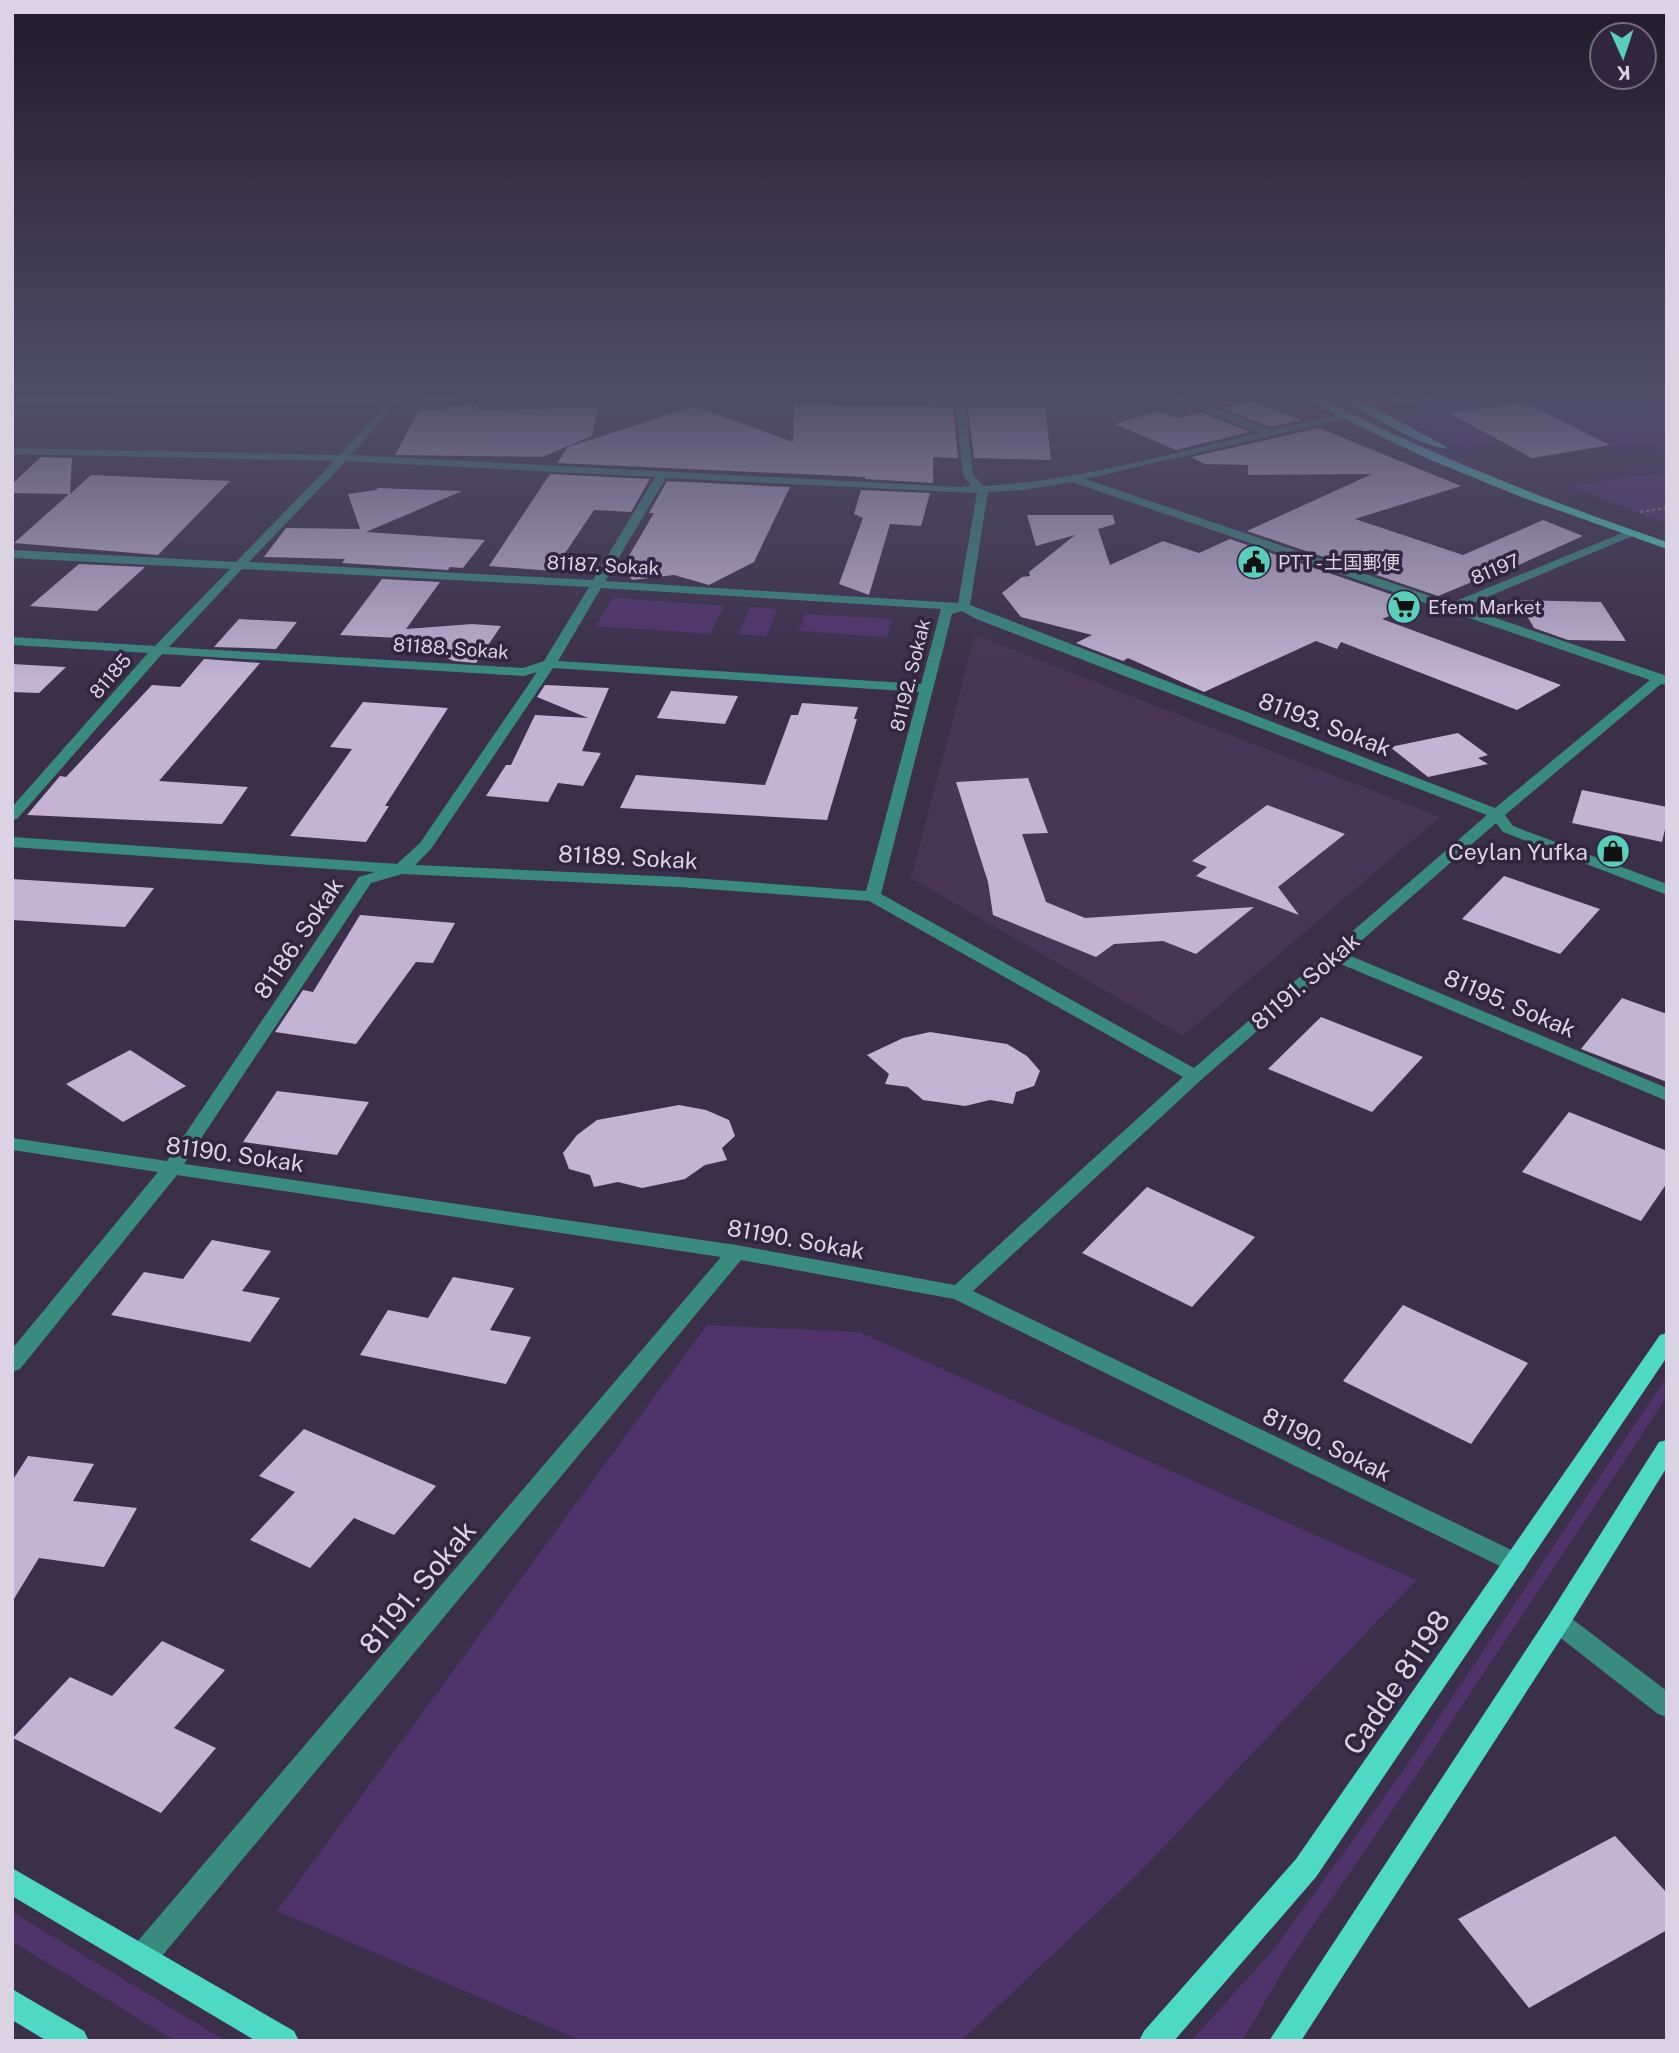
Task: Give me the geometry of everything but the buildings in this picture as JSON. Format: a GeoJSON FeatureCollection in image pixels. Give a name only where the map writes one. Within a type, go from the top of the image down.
{"type":"FeatureCollection","features":[{"type":"Feature","properties":{"kind":"main road"},"geometry":{"type":"LineString","coordinates":[[1517,490],[1667,546]]}},
{"type":"Feature","properties":{"kind":"main road"},"geometry":{"type":"LineString","coordinates":[[1550,490],[1667,535]]}},
{"type":"Feature","properties":{"kind":"main road","name":"Cadde 81198"},"geometry":{"type":"LineString","coordinates":[[1153,2041],[1306,1868],[1667,1340]]}},
{"type":"Feature","properties":{"kind":"main road"},"geometry":{"type":"LineString","coordinates":[[1284,2041],[1558,1622],[1667,1448]]}},
{"type":"Feature","properties":{"kind":"main road"},"geometry":{"type":"LineString","coordinates":[[12,1881],[284,2041]]}},
{"type":"Feature","properties":{"kind":"main road"},"geometry":{"type":"LineString","coordinates":[[12,2003],[59,2037]]}},
{"type":"Feature","properties":{"kind":"street","name":"81185"},"geometry":{"type":"LineString","coordinates":[[12,816],[159,649],[313,490]]}},
{"type":"Feature","properties":{"kind":"street","name":"81186. Sokak"},"geometry":{"type":"LineString","coordinates":[[12,1364],[171,1169],[365,880],[401,869],[426,846],[549,664],[653,490]]}},
{"type":"Feature","properties":{"kind":"street","name":"81192. Sokak"},"geometry":{"type":"LineString","coordinates":[[873,896],[946,612],[963,607],[984,494],[981,490]]}},
{"type":"Feature","properties":{"kind":"street"},"geometry":{"type":"LineString","coordinates":[[1105,490],[1663,680]]}},
{"type":"Feature","properties":{"kind":"street","name":"81197"},"geometry":{"type":"LineString","coordinates":[[1450,608],[1631,533]]}},
{"type":"Feature","properties":{"kind":"street","name":"81187. Sokak"},"geometry":{"type":"LineString","coordinates":[[12,554],[599,584],[963,607]]}},
{"type":"Feature","properties":{"kind":"street","name":"81193. Sokak"},"geometry":{"type":"LineString","coordinates":[[963,607],[969,612],[1497,814],[1508,829],[1667,890]]}},
{"type":"Feature","properties":{"kind":"street","name":"81188. Sokak"},"geometry":{"type":"LineString","coordinates":[[12,641],[524,672],[549,664],[928,688]]}},
{"type":"Feature","properties":{"kind":"street","name":"81191. Sokak"},"geometry":{"type":"LineString","coordinates":[[959,1293],[1195,1076],[1497,814],[1663,680]]}},
{"type":"Feature","properties":{"kind":"street","name":"81189. Sokak"},"geometry":{"type":"LineString","coordinates":[[12,842],[401,869],[679,882],[873,896],[1195,1076]]}},
{"type":"Feature","properties":{"kind":"street","name":"81195. Sokak"},"geometry":{"type":"LineString","coordinates":[[1334,955],[1667,1095]]}},
{"type":"Feature","properties":{"kind":"street","name":"81190. Sokak"},"geometry":{"type":"LineString","coordinates":[[12,1144],[736,1252],[959,1293],[1516,1563]]}},
{"type":"Feature","properties":{"kind":"street","name":"81191. Sokak"},"geometry":{"type":"LineString","coordinates":[[142,1958],[736,1252]]}},
{"type":"Feature","properties":{"kind":"street"},"geometry":{"type":"LineString","coordinates":[[1558,1622],[1667,1706]]}},
{"type":"Feature","properties":{"kind":"path"},"geometry":{"type":"LineString","coordinates":[[1640,513],[1667,508]]}},
{"type":"Feature","properties":{"kind":"shaded area"},"geometry":{"type":"Polygon","coordinates":[[[1533,490],[1534,490],[1667,540],[1533,490]]]}},
{"type":"Feature","properties":{"kind":"shaded area"},"geometry":{"type":"Polygon","coordinates":[[[1581,490],[1667,490],[1667,524],[1581,490]]]}},
{"type":"Feature","properties":{"kind":"shaded area"},"geometry":{"type":"Polygon","coordinates":[[[613,598],[724,606],[710,634],[596,626],[613,598]]]}},
{"type":"Feature","properties":{"kind":"shaded area"},"geometry":{"type":"Polygon","coordinates":[[[750,607],[777,609],[767,636],[739,634],[750,607]]]}},
{"type":"Feature","properties":{"kind":"shaded area"},"geometry":{"type":"Polygon","coordinates":[[[805,614],[892,619],[887,637],[799,631],[805,614]]]}},
{"type":"Feature","properties":{"kind":"shaded area"},"geometry":{"type":"Polygon","coordinates":[[[975,635],[1440,817],[1183,1036],[911,878],[975,635]]]}},
{"type":"Feature","properties":{"kind":"shaded area"},"geometry":{"type":"Polygon","coordinates":[[[707,1325],[859,1332],[1416,1580],[1139,1873],[961,2041],[582,2041],[277,1911],[707,1325]]]}},
{"type":"Feature","properties":{"kind":"shaded area"},"geometry":{"type":"Polygon","coordinates":[[[1667,1376],[1667,1396],[1414,1779],[1290,1959],[1242,2041],[1191,2041],[1274,1949],[1403,1771],[1667,1376]]]}},
{"type":"Feature","properties":{"kind":"shaded area"},"geometry":{"type":"Polygon","coordinates":[[[12,1912],[226,2041],[175,2041],[12,1941],[12,1912]]]}},
{"type":"Feature","properties":{"kind":"place","name":"PTT - 土国郵便"},"geometry":{"type":"Point","coordinates":[1254,562]}},
{"type":"Feature","properties":{"kind":"place","name":"Efem Market"},"geometry":{"type":"Point","coordinates":[1404,607]}},
{"type":"Feature","properties":{"kind":"place","name":"Ceylan Yufka"},"geometry":{"type":"Point","coordinates":[1613,851]}}]}
